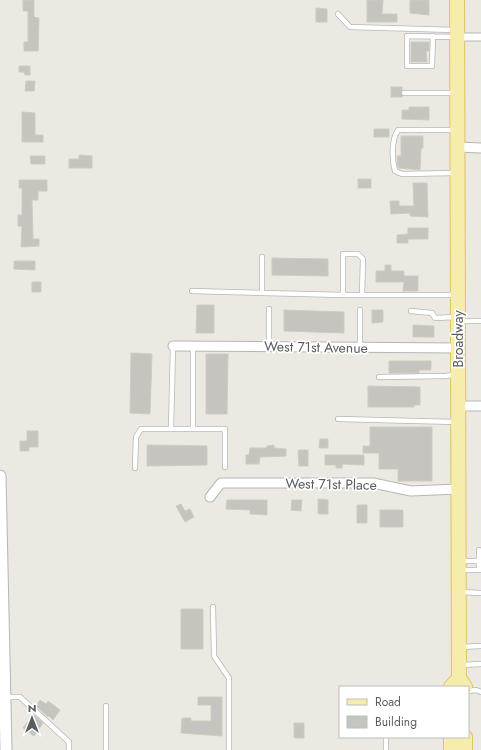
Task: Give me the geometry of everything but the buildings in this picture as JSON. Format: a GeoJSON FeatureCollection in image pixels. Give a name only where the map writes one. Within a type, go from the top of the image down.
{"type":"FeatureCollection","features":[{"type":"Feature","properties":{"kind":"main road","name":"Broadway"},"geometry":{"type":"LineString","coordinates":[[457,0],[458,679]]}},
{"type":"Feature","properties":{"kind":"main road"},"geometry":{"type":"LineString","coordinates":[[451,738],[451,750]]}},
{"type":"Feature","properties":{"kind":"main road"},"geometry":{"type":"LineString","coordinates":[[465,738],[465,750]]}},
{"type":"Feature","properties":{"kind":"street"},"geometry":{"type":"LineString","coordinates":[[457,33],[481,37]]}},
{"type":"Feature","properties":{"kind":"street"},"geometry":{"type":"LineString","coordinates":[[457,147],[481,148]]}},
{"type":"Feature","properties":{"kind":"street","name":"West 71st Avenue"},"geometry":{"type":"LineString","coordinates":[[174,346],[458,348]]}},
{"type":"Feature","properties":{"kind":"street"},"geometry":{"type":"LineString","coordinates":[[458,406],[481,406]]}},
{"type":"Feature","properties":{"kind":"street"},"geometry":{"type":"LineString","coordinates":[[0,476],[6,750]]}},
{"type":"Feature","properties":{"kind":"street","name":"West 71st Place"},"geometry":{"type":"LineString","coordinates":[[210,498],[221,483],[373,483],[410,491],[458,489]]}},
{"type":"Feature","properties":{"kind":"lane"},"geometry":{"type":"LineString","coordinates":[[338,14],[350,28],[457,33]]}},
{"type":"Feature","properties":{"kind":"lane"},"geometry":{"type":"LineString","coordinates":[[433,36],[432,66],[407,66],[407,36],[433,36],[457,33]]}},
{"type":"Feature","properties":{"kind":"lane"},"geometry":{"type":"LineString","coordinates":[[404,94],[457,93]]}},
{"type":"Feature","properties":{"kind":"lane"},"geometry":{"type":"LineString","coordinates":[[457,130],[398,130],[394,136],[394,166],[395,171],[402,174],[457,173]]}},
{"type":"Feature","properties":{"kind":"lane"},"geometry":{"type":"LineString","coordinates":[[343,295],[343,254],[358,254],[362,259],[362,295]]}},
{"type":"Feature","properties":{"kind":"lane"},"geometry":{"type":"LineString","coordinates":[[262,257],[262,293]]}},
{"type":"Feature","properties":{"kind":"lane"},"geometry":{"type":"LineString","coordinates":[[192,290],[343,295],[458,295]]}},
{"type":"Feature","properties":{"kind":"lane"},"geometry":{"type":"LineString","coordinates":[[269,309],[269,347]]}},
{"type":"Feature","properties":{"kind":"lane"},"geometry":{"type":"LineString","coordinates":[[360,310],[360,348]]}},
{"type":"Feature","properties":{"kind":"lane"},"geometry":{"type":"LineString","coordinates":[[411,311],[432,313],[435,318],[481,321]]}},
{"type":"Feature","properties":{"kind":"lane"},"geometry":{"type":"LineString","coordinates":[[171,428],[174,346]]}},
{"type":"Feature","properties":{"kind":"lane"},"geometry":{"type":"LineString","coordinates":[[193,346],[193,428]]}},
{"type":"Feature","properties":{"kind":"lane"},"geometry":{"type":"LineString","coordinates":[[380,378],[446,376],[458,374]]}},
{"type":"Feature","properties":{"kind":"lane"},"geometry":{"type":"LineString","coordinates":[[338,419],[458,422]]}},
{"type":"Feature","properties":{"kind":"lane"},"geometry":{"type":"LineString","coordinates":[[135,468],[136,437],[141,429],[171,428],[225,429],[225,467]]}},
{"type":"Feature","properties":{"kind":"lane"},"geometry":{"type":"LineString","coordinates":[[458,565],[480,570],[479,550]]}},
{"type":"Feature","properties":{"kind":"lane"},"geometry":{"type":"LineString","coordinates":[[458,565],[479,561]]}},
{"type":"Feature","properties":{"kind":"lane"},"geometry":{"type":"LineString","coordinates":[[458,592],[481,593]]}},
{"type":"Feature","properties":{"kind":"lane"},"geometry":{"type":"LineString","coordinates":[[213,607],[214,656],[229,678],[229,750]]}},
{"type":"Feature","properties":{"kind":"lane"},"geometry":{"type":"LineString","coordinates":[[459,647],[481,646]]}},
{"type":"Feature","properties":{"kind":"lane"},"geometry":{"type":"LineString","coordinates":[[458,679],[481,664]]}},
{"type":"Feature","properties":{"kind":"lane"},"geometry":{"type":"LineString","coordinates":[[469,691],[476,690],[481,692]]}},
{"type":"Feature","properties":{"kind":"lane"},"geometry":{"type":"LineString","coordinates":[[5,697],[20,697],[69,742],[69,750]]}},
{"type":"Feature","properties":{"kind":"lane"},"geometry":{"type":"LineString","coordinates":[[106,706],[106,750]]}},
{"type":"Feature","properties":{"kind":"lane"},"geometry":{"type":"LineString","coordinates":[[386,738],[386,750]]}}]}
